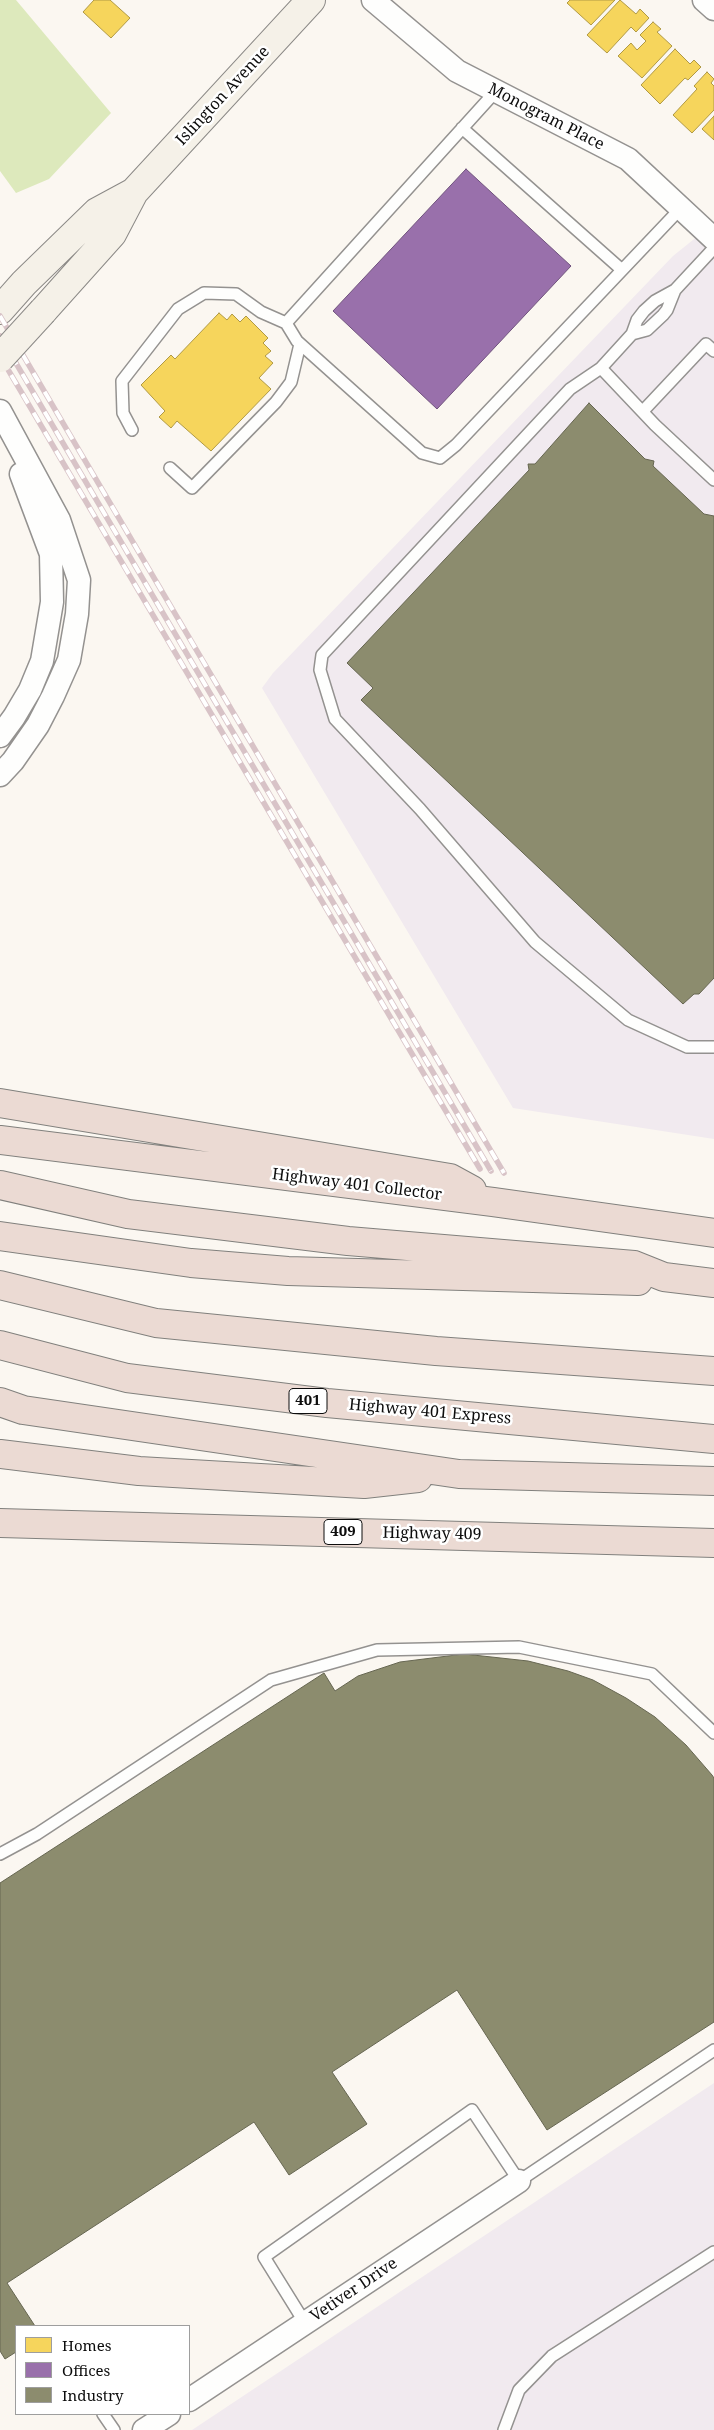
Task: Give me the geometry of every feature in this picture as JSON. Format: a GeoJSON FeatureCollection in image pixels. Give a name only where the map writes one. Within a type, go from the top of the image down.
{"type":"FeatureCollection","features":[{"type":"Feature","properties":{"kind":"highway"},"geometry":{"type":"LineString","coordinates":[[0,1103],[450,1178],[493,1202]]}},
{"type":"Feature","properties":{"kind":"highway","name":"Highway 401 Collector"},"geometry":{"type":"LineString","coordinates":[[0,1140],[493,1202],[714,1233]]}},
{"type":"Feature","properties":{"kind":"highway"},"geometry":{"type":"LineString","coordinates":[[0,1186],[128,1214],[348,1241],[634,1265],[664,1277],[714,1283]]}},
{"type":"Feature","properties":{"kind":"highway"},"geometry":{"type":"LineString","coordinates":[[0,1236],[191,1263],[288,1271],[636,1282],[664,1277]]}},
{"type":"Feature","properties":{"kind":"highway"},"geometry":{"type":"LineString","coordinates":[[0,1285],[156,1323],[436,1351],[714,1371]]}},
{"type":"Feature","properties":{"kind":"highway","name":"Highway 401 Express"},"geometry":{"type":"LineString","coordinates":[[0,1345],[127,1378],[327,1403],[714,1439]]}},
{"type":"Feature","properties":{"kind":"highway"},"geometry":{"type":"LineString","coordinates":[[0,1402],[23,1410],[459,1474],[714,1481]]}},
{"type":"Feature","properties":{"kind":"highway"},"geometry":{"type":"LineString","coordinates":[[0,1454],[139,1470],[364,1484],[459,1474]]}},
{"type":"Feature","properties":{"kind":"highway","name":"Highway 409"},"geometry":{"type":"LineString","coordinates":[[0,1523],[714,1543]]}},
{"type":"Feature","properties":{"kind":"main road","name":"Islington Avenue"},"geometry":{"type":"LineString","coordinates":[[0,358],[112,234],[134,192],[311,0]]}},
{"type":"Feature","properties":{"kind":"main road","name":"Islington Avenue"},"geometry":{"type":"LineString","coordinates":[[0,310],[24,283],[97,212],[134,192]]}},
{"type":"Feature","properties":{"kind":"street","name":"Monogram Place"},"geometry":{"type":"LineString","coordinates":[[373,0],[457,71],[628,159],[714,239]]}},
{"type":"Feature","properties":{"kind":"street"},"geometry":{"type":"LineString","coordinates":[[704,0],[714,9]]}},
{"type":"Feature","properties":{"kind":"street"},"geometry":{"type":"LineString","coordinates":[[0,411],[59,520],[79,580],[77,614],[69,660],[38,725],[13,761],[0,774]]}},
{"type":"Feature","properties":{"kind":"street"},"geometry":{"type":"LineString","coordinates":[[0,416],[51,554],[52,602],[42,661],[30,690],[0,736]]}},
{"type":"Feature","properties":{"kind":"street","name":"Vetiver Drive"},"geometry":{"type":"LineString","coordinates":[[190,2399],[519,2181]]}},
{"type":"Feature","properties":{"kind":"street"},"geometry":{"type":"LineString","coordinates":[[144,2430],[167,2415]]}},
{"type":"Feature","properties":{"kind":"lane"},"geometry":{"type":"LineString","coordinates":[[286,323],[496,91]]}},
{"type":"Feature","properties":{"kind":"lane"},"geometry":{"type":"LineString","coordinates":[[462,128],[622,270]]}},
{"type":"Feature","properties":{"kind":"lane"},"geometry":{"type":"LineString","coordinates":[[132,430],[122,413],[122,381],[178,309],[204,293],[236,294],[261,312],[286,323],[300,344],[422,453],[440,458],[456,445],[681,208]]}},
{"type":"Feature","properties":{"kind":"lane"},"geometry":{"type":"LineString","coordinates":[[714,248],[675,290],[655,301],[644,311],[637,320],[632,334],[601,368],[570,389],[322,655],[320,670],[335,719],[420,809],[535,942],[628,1020],[687,1047],[714,1047]]}},
{"type":"Feature","properties":{"kind":"lane"},"geometry":{"type":"LineString","coordinates":[[170,468],[192,488],[276,402],[291,382],[300,344]]}},
{"type":"Feature","properties":{"kind":"lane"},"geometry":{"type":"LineString","coordinates":[[642,412],[706,344],[714,351]]}},
{"type":"Feature","properties":{"kind":"lane"},"geometry":{"type":"LineString","coordinates":[[601,368],[642,412],[714,480]]}},
{"type":"Feature","properties":{"kind":"lane"},"geometry":{"type":"LineString","coordinates":[[0,1854],[37,1834],[271,1680],[377,1650],[519,1647],[652,1674],[714,1733]]}},
{"type":"Feature","properties":{"kind":"lane"},"geometry":{"type":"LineString","coordinates":[[306,2322],[264,2257],[472,2110],[519,2181],[714,2050]]}},
{"type":"Feature","properties":{"kind":"lane"},"geometry":{"type":"LineString","coordinates":[[504,2430],[519,2390],[552,2356],[714,2252]]}},
{"type":"Feature","properties":{"kind":"lane"},"geometry":{"type":"LineString","coordinates":[[104,2415],[114,2430]]}},
{"type":"Feature","properties":{"kind":"shaded area"},"geometry":{"type":"Polygon","coordinates":[[[714,223],[714,1139],[513,1108],[262,688],[273,673],[673,256],[714,223]]]}},
{"type":"Feature","properties":{"kind":"shaded area"},"geometry":{"type":"Polygon","coordinates":[[[714,2083],[714,2430],[192,2430],[714,2083]]]}},
{"type":"Feature","properties":{"kind":"green space"},"geometry":{"type":"Polygon","coordinates":[[[0,0],[16,0],[111,113],[49,179],[16,193],[0,171],[0,0]]]}},
{"type":"Feature","properties":{"kind":"building: Homes"},"geometry":{"type":"Polygon","coordinates":[[[94,0],[110,0],[130,18],[111,38],[83,12],[94,0]]]}},
{"type":"Feature","properties":{"kind":"building: Homes"},"geometry":{"type":"Polygon","coordinates":[[[570,0],[615,0],[591,25],[567,3],[570,0]]]}},
{"type":"Feature","properties":{"kind":"building: Homes"},"geometry":{"type":"Polygon","coordinates":[[[620,0],[636,14],[640,9],[649,18],[636,32],[631,27],[607,53],[587,35],[620,0]]]}},
{"type":"Feature","properties":{"kind":"building: Homes"},"geometry":{"type":"Polygon","coordinates":[[[653,22],[661,29],[657,32],[672,46],[642,78],[618,56],[631,43],[637,50],[646,41],[640,35],[653,22]]]}},
{"type":"Feature","properties":{"kind":"building: Homes"},"geometry":{"type":"Polygon","coordinates":[[[675,49],[690,64],[694,60],[701,67],[688,80],[685,78],[660,104],[641,85],[675,49]]]}},
{"type":"Feature","properties":{"kind":"building: Homes"},"geometry":{"type":"Polygon","coordinates":[[[707,72],[714,79],[711,83],[714,86],[714,110],[692,133],[673,115],[697,89],[694,86],[707,72]]]}},
{"type":"Feature","properties":{"kind":"building: Homes"},"geometry":{"type":"Polygon","coordinates":[[[714,116],[714,140],[702,129],[714,116]]]}},
{"type":"Feature","properties":{"kind":"building: Homes"},"geometry":{"type":"Polygon","coordinates":[[[219,313],[227,320],[232,314],[240,322],[246,316],[268,338],[263,343],[271,351],[265,356],[273,363],[259,378],[271,389],[211,451],[177,421],[171,428],[159,417],[165,411],[141,385],[171,355],[175,359],[219,313]]]}},
{"type":"Feature","properties":{"kind":"building: Offices"},"geometry":{"type":"Polygon","coordinates":[[[466,169],[571,266],[437,409],[333,311],[466,169]]]}},
{"type":"Feature","properties":{"kind":"building: Industry"},"geometry":{"type":"Polygon","coordinates":[[[589,403],[645,459],[654,461],[653,466],[704,514],[714,516],[714,978],[699,994],[694,994],[683,1004],[361,700],[373,688],[347,663],[529,470],[528,464],[535,464],[589,403]]]}},
{"type":"Feature","properties":{"kind":"building: Industry"},"geometry":{"type":"Polygon","coordinates":[[[464,1654],[528,1661],[568,1671],[593,1680],[626,1698],[655,1717],[686,1745],[714,1778],[714,2022],[547,2130],[457,1990],[332,2072],[367,2124],[289,2175],[254,2122],[7,2283],[34,2325],[15,2325],[15,2353],[5,2359],[0,2351],[0,1883],[324,1673],[335,1691],[358,1676],[400,1662],[464,1654]]]}},
{"type":"Feature","properties":{"kind":"railway"},"geometry":{"type":"LineString","coordinates":[[0,316],[504,1173]]}},
{"type":"Feature","properties":{"kind":"railway"},"geometry":{"type":"LineString","coordinates":[[0,336],[491,1171]]}},
{"type":"Feature","properties":{"kind":"railway"},"geometry":{"type":"LineString","coordinates":[[0,356],[480,1169]]}}]}
